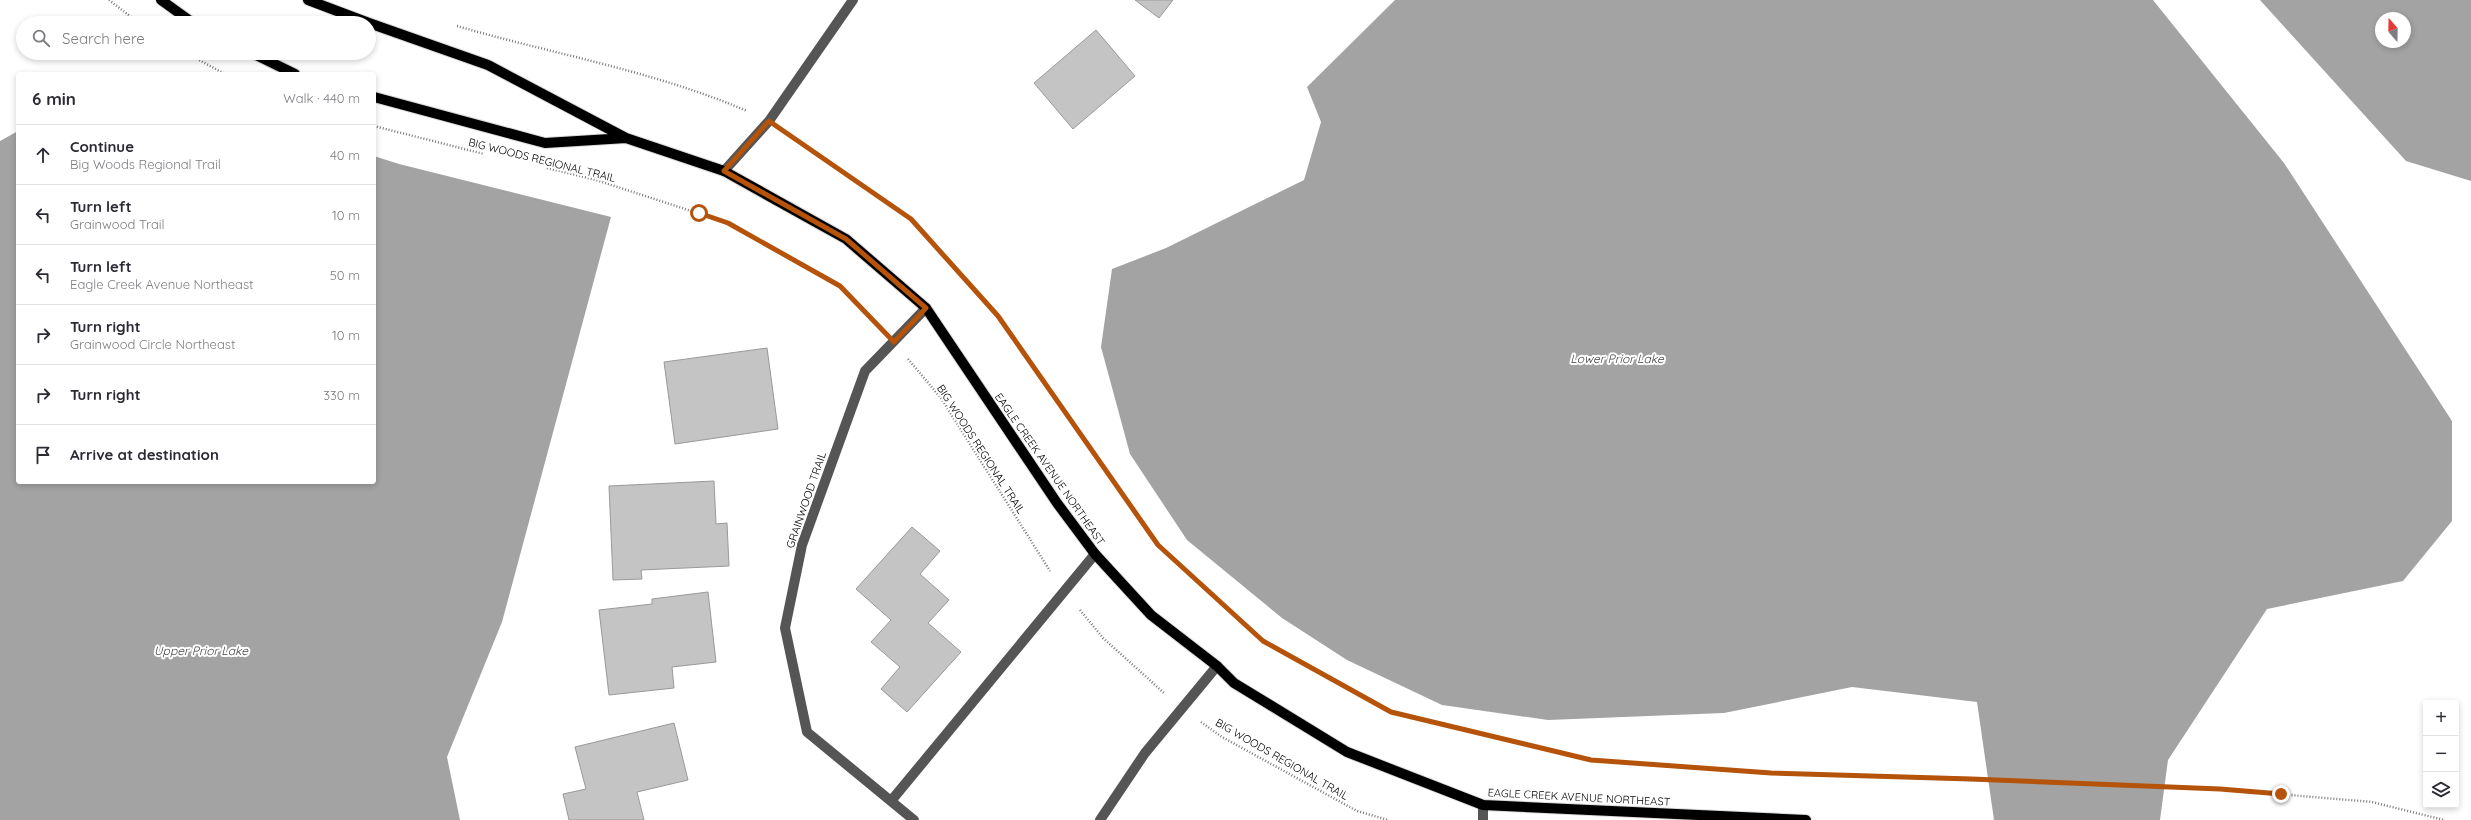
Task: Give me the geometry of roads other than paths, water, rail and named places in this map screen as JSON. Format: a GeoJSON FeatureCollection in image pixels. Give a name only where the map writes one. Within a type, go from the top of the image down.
{"type":"FeatureCollection","features":[{"type":"Feature","properties":{"kind":"main road"},"geometry":{"type":"LineString","coordinates":[[161,0],[184,16]]}},
{"type":"Feature","properties":{"kind":"main road","name":"EAGLE CREEK AVENUE NORTHEAST"},"geometry":{"type":"LineString","coordinates":[[308,0],[350,16]]}},
{"type":"Feature","properties":{"kind":"main road","name":"EAGLE CREEK AVENUE NORTHEAST"},"geometry":{"type":"LineString","coordinates":[[376,25],[488,65],[626,138],[724,171],[846,239],[926,308],[1057,503],[1095,554],[1152,615],[1217,666],[1234,683],[1347,752],[1483,805],[1806,820]]}},
{"type":"Feature","properties":{"kind":"main road"},"geometry":{"type":"LineString","coordinates":[[266,60],[291,72]]}},
{"type":"Feature","properties":{"kind":"main road","name":"EAGLE CREEK AVENUE NORTHEAST"},"geometry":{"type":"LineString","coordinates":[[376,99],[545,143],[626,138]]}},
{"type":"Feature","properties":{"kind":"street"},"geometry":{"type":"LineString","coordinates":[[724,171],[769,121],[853,0]]}},
{"type":"Feature","properties":{"kind":"street","name":"GRAINWOOD TRAIL"},"geometry":{"type":"LineString","coordinates":[[914,820],[808,732],[785,628],[802,545],[865,371],[926,308]]}},
{"type":"Feature","properties":{"kind":"street"},"geometry":{"type":"LineString","coordinates":[[891,801],[1095,554]]}},
{"type":"Feature","properties":{"kind":"street"},"geometry":{"type":"LineString","coordinates":[[1100,820],[1145,753],[1217,666]]}},
{"type":"Feature","properties":{"kind":"street"},"geometry":{"type":"LineString","coordinates":[[1483,805],[1483,820]]}},
{"type":"Feature","properties":{"kind":"water","name":"Lower Prior Lake"},"geometry":{"type":"Polygon","coordinates":[[[1395,0],[2153,0],[2284,163],[2452,421],[2452,521],[2403,581],[2267,609],[2168,760],[2160,820],[1994,820],[1977,702],[1852,687],[1724,713],[1548,720],[1442,705],[1347,660],[1282,618],[1187,540],[1130,454],[1101,347],[1112,269],[1166,248],[1304,180],[1321,122],[1307,87],[1395,0]]]}},
{"type":"Feature","properties":{"kind":"water"},"geometry":{"type":"Polygon","coordinates":[[[2260,0],[2471,0],[2471,181],[2406,161],[2260,0]]]}},
{"type":"Feature","properties":{"kind":"water","name":"Upper Prior Lake"},"geometry":{"type":"Polygon","coordinates":[[[16,132],[16,484],[376,484],[376,157],[399,164],[611,217],[502,622],[447,757],[460,820],[0,820],[0,141],[16,132]]]}}]}
